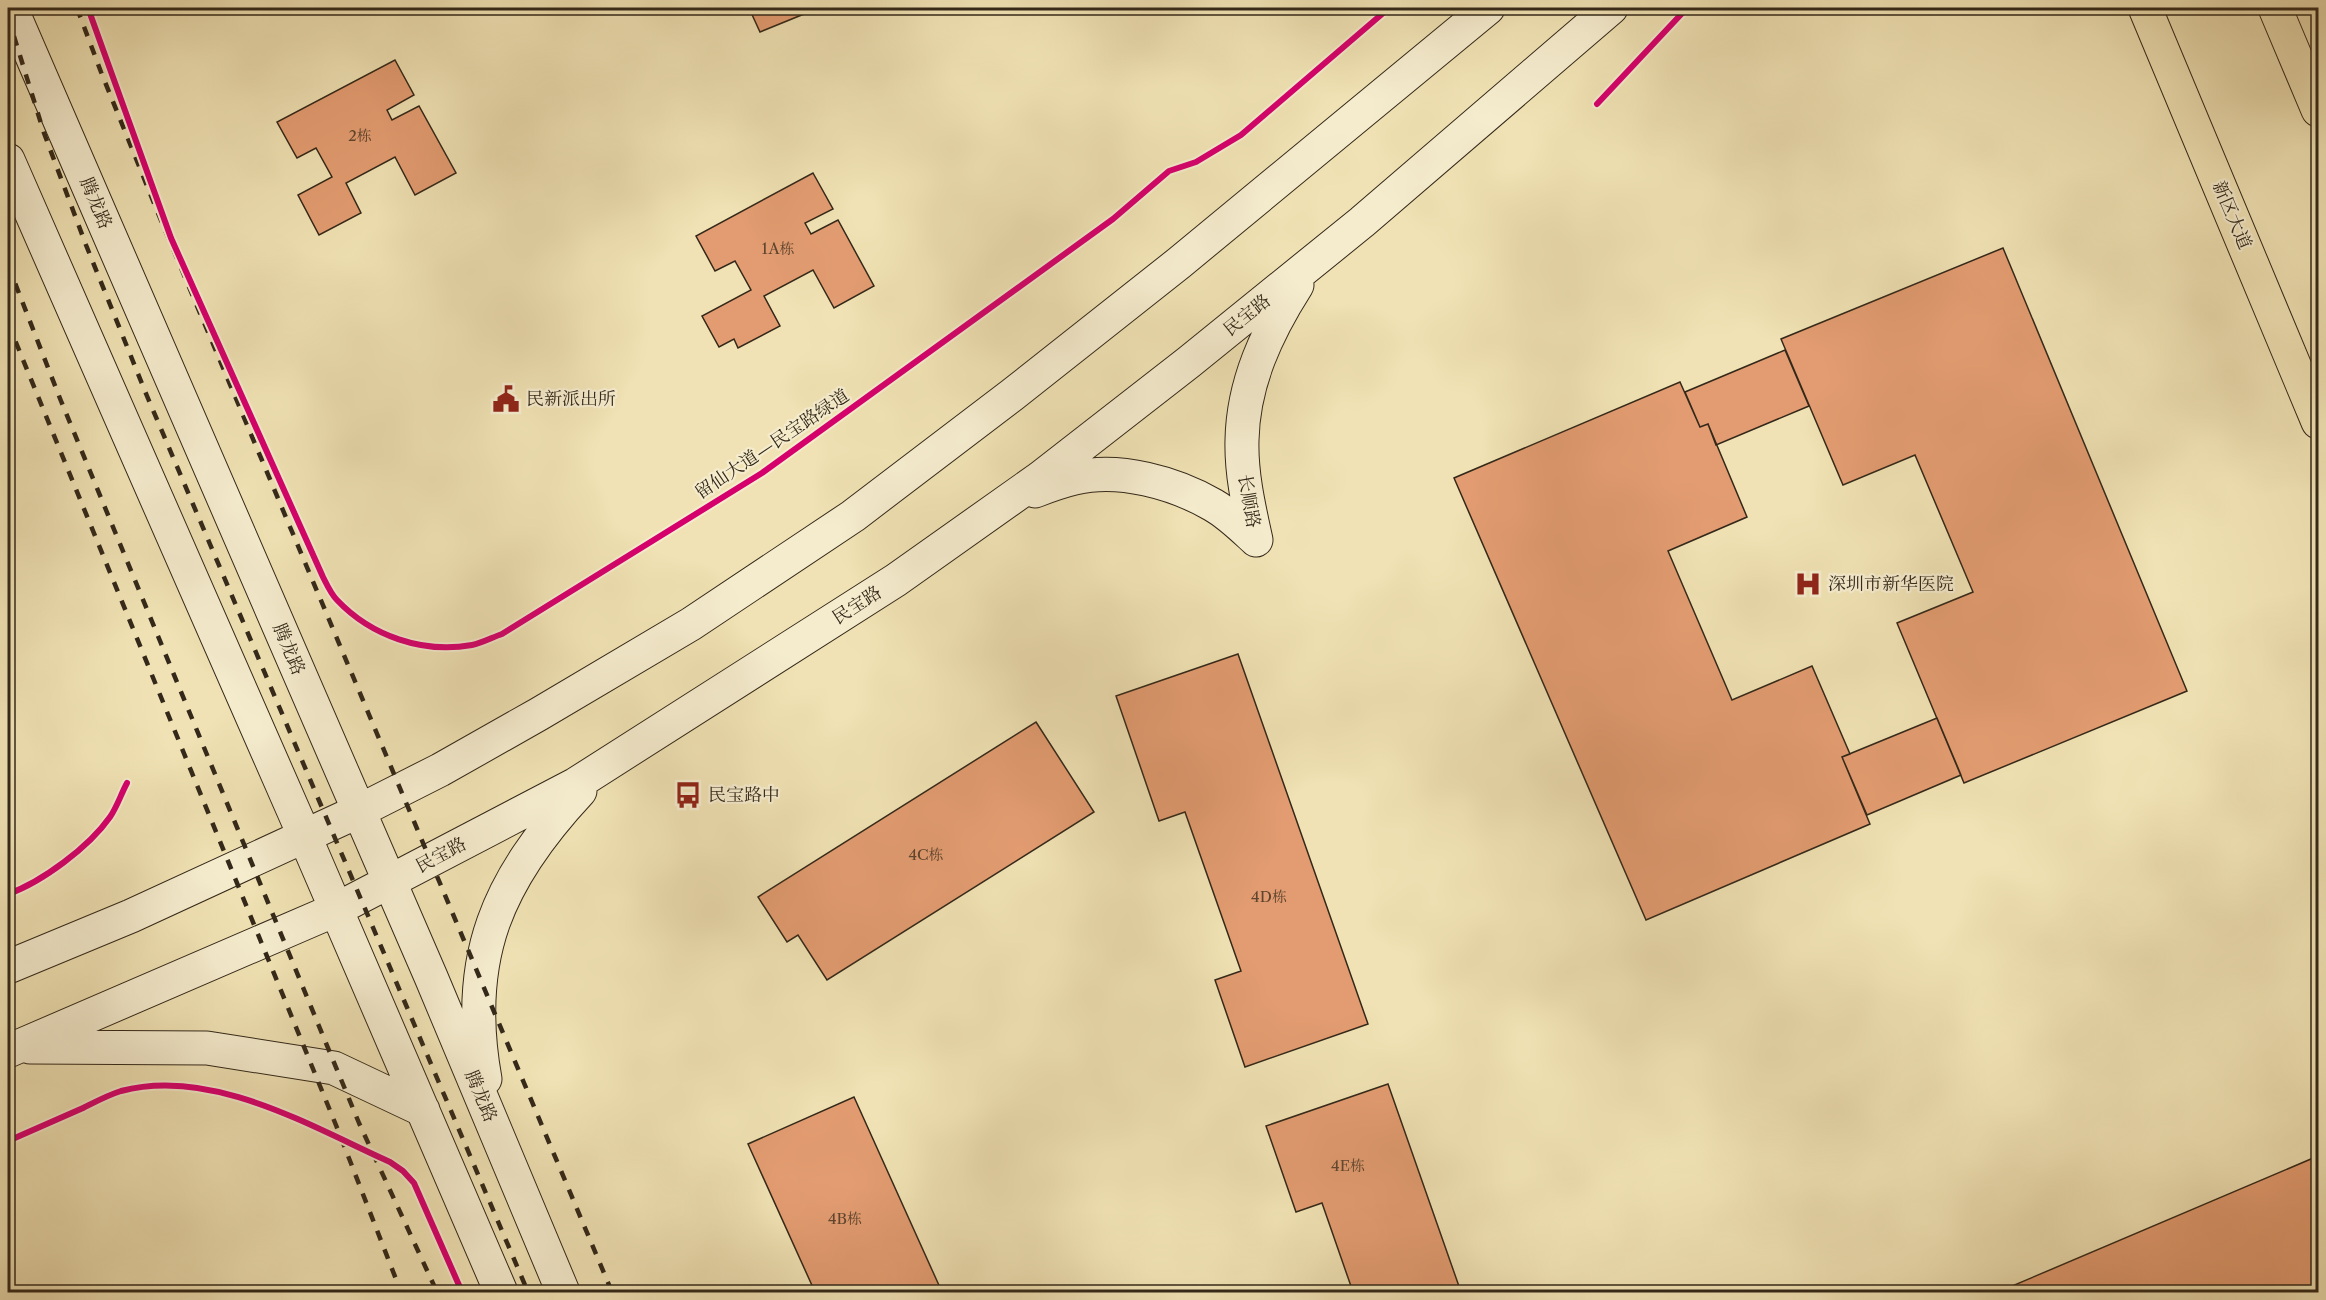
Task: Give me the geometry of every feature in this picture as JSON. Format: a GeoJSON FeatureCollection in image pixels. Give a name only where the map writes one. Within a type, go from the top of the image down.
{"type":"FeatureCollection","features":[{"type":"Feature","properties":{"kind":"main road","name":"腾龙路"},"geometry":{"type":"LineString","coordinates":[[11,8],[359,812],[563,1293]]}},
{"type":"Feature","properties":{"kind":"main road"},"geometry":{"type":"LineString","coordinates":[[8,967],[131,916],[359,812],[440,770],[539,714],[691,624],[853,516],[1012,394],[1179,262],[1488,8]]}},
{"type":"Feature","properties":{"kind":"main road","name":"民宝路"},"geometry":{"type":"LineString","coordinates":[[13,1049],[225,955],[335,910],[576,784],[896,580],[1040,478],[1190,362],[1331,247],[1611,8]]}},
{"type":"Feature","properties":{"kind":"main road","name":"新区大道"},"geometry":{"type":"LineString","coordinates":[[2145,8],[2319,422]]}},
{"type":"Feature","properties":{"kind":"main road"},"geometry":{"type":"LineString","coordinates":[[2275,8],[2319,110]]}},
{"type":"Feature","properties":{"kind":"main road"},"geometry":{"type":"LineString","coordinates":[[8,160],[383,1015],[501,1293]]}},
{"type":"Feature","properties":{"kind":"main road","name":"长顺路"},"geometry":{"type":"LineString","coordinates":[[1003,504],[1077,477],[1109,475],[1142,477],[1176,488],[1214,505],[1256,540],[1245,489],[1242,440],[1247,400],[1260,351],[1277,316],[1300,281],[1331,247]]}},
{"type":"Feature","properties":{"kind":"main road"},"geometry":{"type":"LineString","coordinates":[[493,1125],[481,1059],[478,1010],[480,975],[487,937],[511,882],[535,843],[560,813],[610,762]]}},
{"type":"Feature","properties":{"kind":"main road"},"geometry":{"type":"LineString","coordinates":[[13,1049],[195,1047],[218,1049],[334,1068],[423,1110]]}},
{"type":"Feature","properties":{"kind":"building"},"geometry":{"type":"Polygon","coordinates":[[[749,8],[801,8],[804,14],[760,32],[749,8]]]}},
{"type":"Feature","properties":{"kind":"building"},"geometry":{"type":"Polygon","coordinates":[[[395,60],[414,95],[387,110],[392,120],[419,106],[456,173],[415,195],[395,157],[346,183],[361,213],[319,235],[298,195],[332,177],[316,148],[297,158],[277,122],[395,60]]]}},
{"type":"Feature","properties":{"kind":"building"},"geometry":{"type":"Polygon","coordinates":[[[813,173],[833,209],[805,223],[811,234],[838,220],[874,286],[834,308],[813,270],[764,296],[780,326],[738,348],[734,339],[719,347],[702,316],[751,290],[735,261],[715,271],[696,236],[813,173]]]}},
{"type":"Feature","properties":{"kind":"building"},"geometry":{"type":"Polygon","coordinates":[[[2003,248],[2187,691],[1964,783],[1897,623],[1973,592],[1915,455],[1843,485],[1781,339],[2003,248]]]}},
{"type":"Feature","properties":{"kind":"building"},"geometry":{"type":"Polygon","coordinates":[[[1785,350],[1809,406],[1716,445],[1708,424],[1700,427],[1685,392],[1785,350]]]}},
{"type":"Feature","properties":{"kind":"building"},"geometry":{"type":"Polygon","coordinates":[[[1680,382],[1700,427],[1708,424],[1747,517],[1668,551],[1732,700],[1812,666],[1850,754],[1842,757],[1870,824],[1646,920],[1454,478],[1680,382]]]}},
{"type":"Feature","properties":{"kind":"building"},"geometry":{"type":"Polygon","coordinates":[[[1238,654],[1368,1024],[1245,1067],[1215,980],[1241,971],[1185,812],[1159,821],[1116,696],[1238,654]]]}},
{"type":"Feature","properties":{"kind":"building"},"geometry":{"type":"Polygon","coordinates":[[[1937,718],[1961,775],[1867,815],[1842,757],[1937,718]]]}},
{"type":"Feature","properties":{"kind":"building"},"geometry":{"type":"Polygon","coordinates":[[[1036,722],[1094,812],[827,980],[798,935],[787,942],[758,897],[1036,722]]]}},
{"type":"Feature","properties":{"kind":"building"},"geometry":{"type":"Polygon","coordinates":[[[1388,1084],[1461,1292],[1353,1292],[1322,1203],[1296,1212],[1266,1126],[1388,1084]]]}},
{"type":"Feature","properties":{"kind":"building"},"geometry":{"type":"Polygon","coordinates":[[[854,1097],[942,1292],[815,1292],[748,1144],[854,1097]]]}},
{"type":"Feature","properties":{"kind":"building"},"geometry":{"type":"Polygon","coordinates":[[[2318,1156],[2318,1292],[1998,1292],[2318,1156]]]}},
{"type":"Feature","properties":{"kind":"railway"},"geometry":{"type":"LineString","coordinates":[[77,8],[160,218],[612,1292]]}},
{"type":"Feature","properties":{"kind":"railway"},"geometry":{"type":"LineString","coordinates":[[8,17],[44,133],[147,396],[528,1292]]}},
{"type":"Feature","properties":{"kind":"railway"},"geometry":{"type":"LineString","coordinates":[[8,265],[61,401],[359,1123],[437,1292]]}},
{"type":"Feature","properties":{"kind":"railway"},"geometry":{"type":"LineString","coordinates":[[8,323],[338,1130],[401,1292]]}},
{"type":"Feature","properties":{"kind":"cycle path","name":"留仙大道—民宝路绿道"},"geometry":{"type":"LineString","coordinates":[[88,8],[171,238],[329,589],[351,613],[382,632],[399,639],[435,647],[476,644],[502,634],[762,473],[1113,219],[1169,171],[1196,162],[1241,135],[1389,8]]}},
{"type":"Feature","properties":{"kind":"cycle path"},"geometry":{"type":"LineString","coordinates":[[1597,104],[1687,8]]}},
{"type":"Feature","properties":{"kind":"cycle path"},"geometry":{"type":"LineString","coordinates":[[8,894],[50,872],[90,840],[110,817],[127,783]]}},
{"type":"Feature","properties":{"kind":"cycle path"},"geometry":{"type":"LineString","coordinates":[[8,1141],[121,1091],[155,1086],[190,1087],[225,1093],[260,1104],[327,1132],[390,1162],[403,1171],[414,1183],[462,1292]]}},
{"type":"Feature","properties":{"kind":"place","name":"民新派出所"},"geometry":{"type":"Point","coordinates":[506,399]}},
{"type":"Feature","properties":{"kind":"place","name":"深圳市新华医院"},"geometry":{"type":"Point","coordinates":[1808,584]}},
{"type":"Feature","properties":{"kind":"place","name":"民宝路中"},"geometry":{"type":"Point","coordinates":[688,795]}}]}
